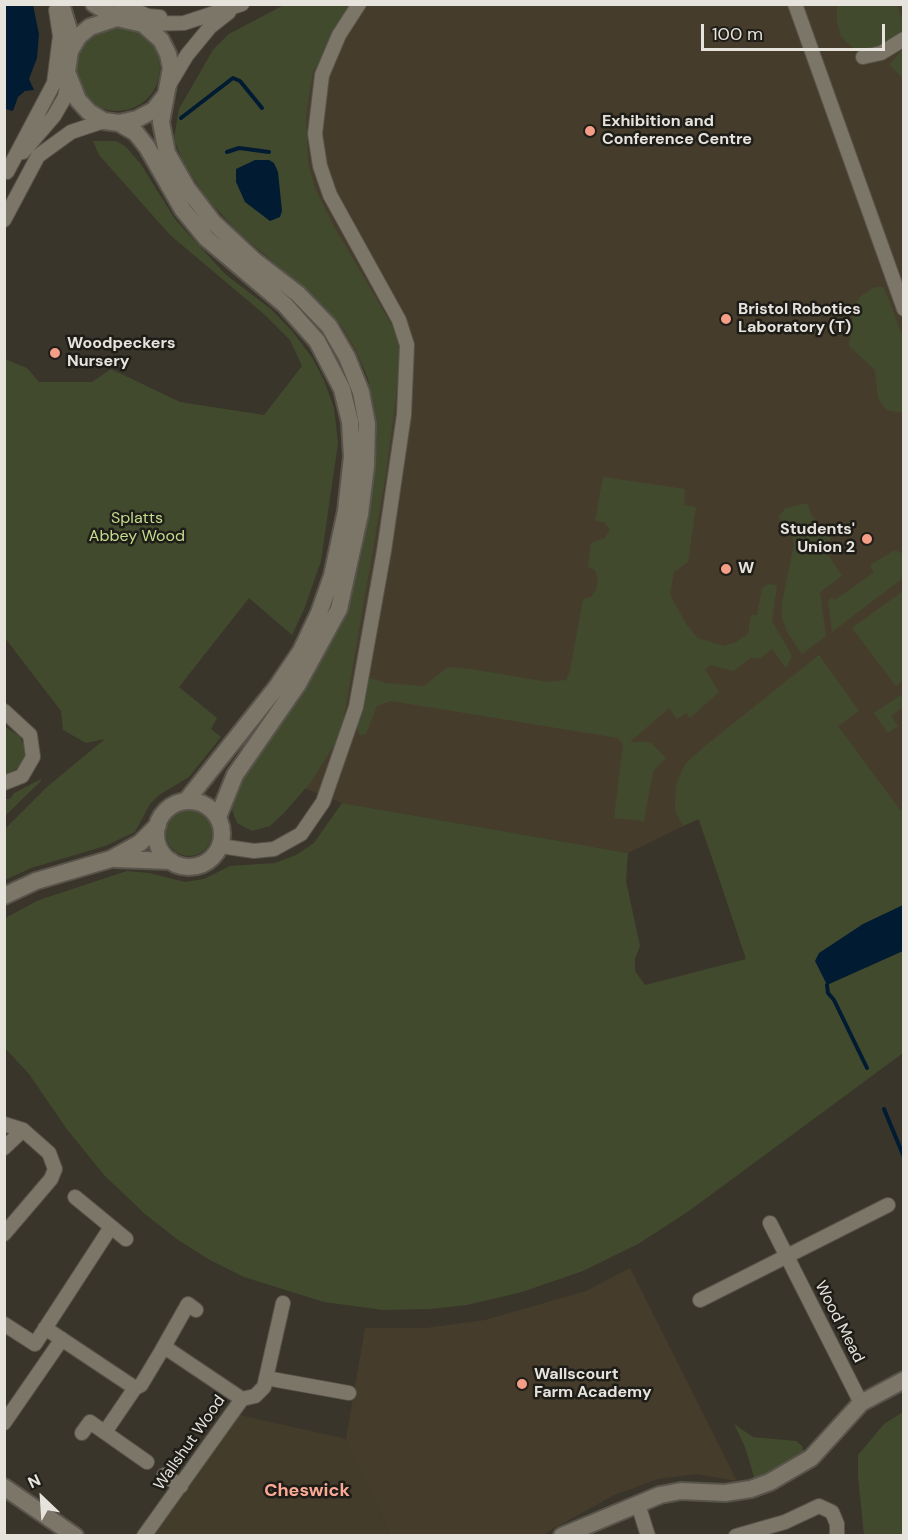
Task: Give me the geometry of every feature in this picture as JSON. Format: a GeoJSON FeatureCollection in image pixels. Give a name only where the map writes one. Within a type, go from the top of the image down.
{"type":"FeatureCollection","features":[{"type":"Feature","properties":{"kind":"street"},"geometry":{"type":"LineString","coordinates":[[6,175],[54,83],[60,36],[54,4]]}},
{"type":"Feature","properties":{"kind":"street"},"geometry":{"type":"LineString","coordinates":[[61,4],[69,30],[70,51]]}},
{"type":"Feature","properties":{"kind":"street"},"geometry":{"type":"LineString","coordinates":[[94,4],[148,16],[202,17]]}},
{"type":"Feature","properties":{"kind":"street"},"geometry":{"type":"LineString","coordinates":[[220,846],[254,851],[274,849],[301,834],[320,809],[356,706],[382,562],[404,415],[406,345],[399,320],[330,195],[320,166],[315,123],[318,92],[329,54],[343,27],[359,4]]}},
{"type":"Feature","properties":{"kind":"street"},"geometry":{"type":"LineString","coordinates":[[795,4],[903,309]]}},
{"type":"Feature","properties":{"kind":"street"},"geometry":{"type":"LineString","coordinates":[[143,24],[184,23],[238,7]]}},
{"type":"Feature","properties":{"kind":"street"},"geometry":{"type":"LineString","coordinates":[[4,220],[38,156],[70,132],[112,122],[137,119],[154,110],[187,56],[210,27],[238,7]]}},
{"type":"Feature","properties":{"kind":"street"},"geometry":{"type":"LineString","coordinates":[[6,175],[54,116],[65,97],[68,81],[67,62],[70,51],[79,36],[118,11]]}},
{"type":"Feature","properties":{"kind":"street"},"geometry":{"type":"LineString","coordinates":[[118,11],[143,24],[161,40],[168,54],[171,68],[161,122],[166,153],[187,188],[213,222],[255,261],[297,294],[328,326],[347,357],[358,383],[367,424],[366,466],[360,514],[339,609],[298,684],[235,775],[218,817]]}},
{"type":"Feature","properties":{"kind":"street"},"geometry":{"type":"LineString","coordinates":[[863,57],[885,51],[903,39]]}},
{"type":"Feature","properties":{"kind":"street"},"geometry":{"type":"LineString","coordinates":[[4,896],[36,881],[111,859],[140,843],[158,825],[168,808],[186,801],[276,688],[301,651],[319,613],[332,576],[346,511],[352,457],[350,422],[342,389],[317,341],[285,305],[206,238],[183,210],[147,147],[136,133],[89,112],[78,100],[68,81]]}},
{"type":"Feature","properties":{"kind":"street"},"geometry":{"type":"LineString","coordinates":[[4,711],[10,720],[30,735],[33,757],[22,776],[4,783]]}},
{"type":"Feature","properties":{"kind":"street"},"geometry":{"type":"LineString","coordinates":[[111,859],[171,861],[190,867],[199,865],[215,855],[220,846],[221,826],[218,817],[204,805],[186,801]]}},
{"type":"Feature","properties":{"kind":"street"},"geometry":{"type":"LineString","coordinates":[[158,825],[158,845],[171,861]]}},
{"type":"Feature","properties":{"kind":"street"},"geometry":{"type":"LineString","coordinates":[[4,1124],[23,1130],[49,1153],[55,1172],[4,1234]]}},
{"type":"Feature","properties":{"kind":"street"},"geometry":{"type":"LineString","coordinates":[[4,1148],[23,1130]]}},
{"type":"Feature","properties":{"kind":"street"},"geometry":{"type":"LineString","coordinates":[[75,1197],[126,1239]]}},
{"type":"Feature","properties":{"kind":"street"},"geometry":{"type":"LineString","coordinates":[[700,1300],[888,1205]]}},
{"type":"Feature","properties":{"kind":"street","name":"Wood Mead"},"geometry":{"type":"LineString","coordinates":[[770,1223],[861,1403]]}},
{"type":"Feature","properties":{"kind":"street"},"geometry":{"type":"LineString","coordinates":[[4,1324],[35,1344],[111,1227]]}},
{"type":"Feature","properties":{"kind":"street"},"geometry":{"type":"LineString","coordinates":[[283,1303],[266,1378],[349,1393]]}},
{"type":"Feature","properties":{"kind":"street"},"geometry":{"type":"LineString","coordinates":[[105,1432],[135,1388],[141,1384],[188,1304],[196,1310]]}},
{"type":"Feature","properties":{"kind":"street"},"geometry":{"type":"LineString","coordinates":[[45,1328],[135,1388]]}},
{"type":"Feature","properties":{"kind":"street"},"geometry":{"type":"LineString","coordinates":[[4,1423],[62,1339]]}},
{"type":"Feature","properties":{"kind":"street"},"geometry":{"type":"LineString","coordinates":[[162,1350],[169,1350],[242,1399]]}},
{"type":"Feature","properties":{"kind":"street","name":"Wallshut Wood"},"geometry":{"type":"LineString","coordinates":[[144,1536],[242,1399],[255,1396],[264,1387],[266,1378]]}},
{"type":"Feature","properties":{"kind":"street"},"geometry":{"type":"LineString","coordinates":[[562,1536],[638,1504],[681,1491],[725,1493],[751,1490],[770,1482],[811,1458],[861,1403],[903,1380]]}},
{"type":"Feature","properties":{"kind":"street"},"geometry":{"type":"LineString","coordinates":[[82,1433],[90,1422],[147,1462]]}},
{"type":"Feature","properties":{"kind":"street"},"geometry":{"type":"LineString","coordinates":[[164,1475],[181,1486]]}},
{"type":"Feature","properties":{"kind":"street"},"geometry":{"type":"LineString","coordinates":[[4,1487],[75,1536]]}},
{"type":"Feature","properties":{"kind":"street"},"geometry":{"type":"LineString","coordinates":[[638,1504],[648,1536]]}},
{"type":"Feature","properties":{"kind":"street"},"geometry":{"type":"LineString","coordinates":[[740,1535],[785,1522],[819,1506],[832,1512],[837,1524],[837,1536]]}},
{"type":"Feature","properties":{"kind":"shaded area"},"geometry":{"type":"Polygon","coordinates":[[[284,5],[903,5],[903,1030],[720,880],[698,819],[628,853],[342,803],[286,781],[354,615],[376,511],[385,408],[340,324],[314,296],[241,235],[207,199],[183,162],[174,139],[179,109],[213,50],[229,34],[284,5]]]}},
{"type":"Feature","properties":{"kind":"shaded area","name":"Wallscourt Farm Academy"},"geometry":{"type":"Polygon","coordinates":[[[630,1268],[737,1481],[696,1474],[658,1479],[614,1495],[542,1535],[390,1535],[346,1439],[365,1328],[426,1328],[485,1320],[586,1291],[630,1268]]]}},
{"type":"Feature","properties":{"kind":"shaded area"},"geometry":{"type":"Polygon","coordinates":[[[235,1414],[346,1439],[390,1535],[151,1536],[235,1414]]]}},
{"type":"Feature","properties":{"kind":"green space"},"geometry":{"type":"Polygon","coordinates":[[[284,5],[359,5],[329,54],[313,71],[306,116],[308,161],[314,186],[333,225],[395,330],[401,357],[386,474],[341,734],[311,782],[284,813],[270,826],[252,831],[237,823],[231,807],[236,797],[231,795],[314,673],[344,617],[360,562],[368,520],[377,439],[368,379],[355,348],[340,324],[314,296],[241,235],[207,199],[183,162],[174,139],[179,109],[213,50],[229,34],[284,5]]]}},
{"type":"Feature","properties":{"kind":"green space"},"geometry":{"type":"Polygon","coordinates":[[[837,5],[897,5],[903,22],[903,39],[863,57],[841,37],[837,21],[837,5]]]}},
{"type":"Feature","properties":{"kind":"green space"},"geometry":{"type":"Polygon","coordinates":[[[117,25],[134,28],[148,37],[157,51],[160,68],[157,85],[148,99],[134,108],[117,111],[100,108],[86,99],[77,85],[74,68],[77,51],[86,37],[100,28],[117,25]]]}},
{"type":"Feature","properties":{"kind":"green space"},"geometry":{"type":"Polygon","coordinates":[[[903,49],[903,78],[889,65],[903,49]]]}},
{"type":"Feature","properties":{"kind":"green space","name":"Splatts Abbey Wood"},"geometry":{"type":"Polygon","coordinates":[[[93,141],[116,141],[125,146],[140,163],[175,219],[225,274],[271,309],[293,332],[313,359],[324,380],[334,408],[338,443],[321,561],[305,607],[292,635],[249,598],[179,687],[217,718],[211,729],[221,737],[189,777],[159,795],[150,804],[135,832],[105,846],[31,868],[5,880],[5,829],[48,786],[105,739],[86,743],[63,730],[61,711],[5,638],[5,359],[27,368],[39,382],[92,382],[111,369],[180,402],[264,415],[302,366],[290,340],[265,315],[170,235],[99,155],[93,141]]]}},
{"type":"Feature","properties":{"kind":"green space"},"geometry":{"type":"Polygon","coordinates":[[[875,287],[884,287],[903,338],[903,413],[886,410],[878,398],[875,370],[849,346],[854,305],[862,295],[875,287]]]}},
{"type":"Feature","properties":{"kind":"green space"},"geometry":{"type":"Polygon","coordinates":[[[603,477],[685,489],[684,505],[696,507],[688,562],[674,572],[670,594],[686,624],[698,638],[724,646],[748,634],[751,615],[757,615],[762,589],[768,584],[777,585],[772,621],[792,656],[786,668],[772,649],[761,658],[750,658],[734,671],[710,665],[705,669],[719,692],[690,718],[686,713],[677,719],[669,708],[630,742],[650,742],[666,758],[653,771],[644,821],[614,818],[623,744],[618,738],[391,701],[377,706],[366,734],[360,735],[357,728],[369,678],[387,683],[424,686],[448,667],[548,682],[566,680],[570,671],[583,599],[591,597],[598,581],[595,570],[588,567],[591,543],[605,538],[610,530],[604,522],[595,521],[603,477]]]}},
{"type":"Feature","properties":{"kind":"green space"},"geometry":{"type":"Polygon","coordinates":[[[807,503],[812,516],[831,538],[826,551],[842,576],[820,592],[826,636],[802,654],[787,632],[782,618],[782,603],[794,544],[792,535],[778,517],[786,508],[807,503]]]}},
{"type":"Feature","properties":{"kind":"green space"},"geometry":{"type":"Polygon","coordinates":[[[895,550],[903,554],[903,578],[832,632],[828,600],[832,597],[835,600],[874,572],[870,565],[895,550]]]}},
{"type":"Feature","properties":{"kind":"green space"},"geometry":{"type":"Polygon","coordinates":[[[903,591],[903,680],[896,686],[852,628],[903,591]]]}},
{"type":"Feature","properties":{"kind":"green space"},"geometry":{"type":"Polygon","coordinates":[[[819,655],[859,711],[838,726],[900,810],[903,808],[903,1053],[689,1211],[638,1244],[583,1271],[522,1292],[467,1305],[431,1309],[383,1310],[324,1302],[244,1277],[178,1240],[145,1214],[104,1175],[66,1128],[29,1074],[5,1048],[5,918],[39,900],[127,871],[149,873],[185,882],[204,879],[230,866],[275,863],[296,855],[314,843],[342,803],[628,853],[626,881],[640,946],[635,959],[635,971],[645,985],[746,959],[699,819],[683,826],[675,811],[676,785],[685,764],[819,655]]]}},
{"type":"Feature","properties":{"kind":"green space"},"geometry":{"type":"Polygon","coordinates":[[[904,693],[903,707],[891,716],[898,726],[888,733],[874,713],[904,693]]]}},
{"type":"Feature","properties":{"kind":"green space"},"geometry":{"type":"Polygon","coordinates":[[[5,727],[20,736],[26,751],[21,766],[5,775],[5,727]]]}},
{"type":"Feature","properties":{"kind":"green space"},"geometry":{"type":"Polygon","coordinates":[[[41,779],[5,816],[5,799],[10,799],[14,793],[41,779]]]}},
{"type":"Feature","properties":{"kind":"green space"},"geometry":{"type":"Polygon","coordinates":[[[189,810],[205,817],[212,833],[205,849],[189,856],[173,849],[166,833],[173,817],[189,810]]]}},
{"type":"Feature","properties":{"kind":"green space"},"geometry":{"type":"Polygon","coordinates":[[[903,1412],[903,1535],[864,1535],[858,1455],[884,1424],[903,1412]]]}},
{"type":"Feature","properties":{"kind":"green space"},"geometry":{"type":"Polygon","coordinates":[[[734,1424],[753,1437],[796,1441],[802,1446],[805,1457],[756,1483],[745,1447],[734,1424]]]}},
{"type":"Feature","properties":{"kind":"water"},"geometry":{"type":"Polygon","coordinates":[[[5,4],[33,5],[39,34],[37,58],[29,79],[34,90],[25,91],[18,97],[13,111],[5,109],[5,4]]]}},
{"type":"Feature","properties":{"kind":"water"},"geometry":{"type":"Polygon","coordinates":[[[255,160],[269,160],[274,163],[278,172],[282,211],[280,217],[270,221],[245,202],[236,182],[236,169],[255,160]]]}},
{"type":"Feature","properties":{"kind":"water"},"geometry":{"type":"Polygon","coordinates":[[[903,905],[903,951],[827,985],[815,961],[819,953],[863,924],[903,905]]]}},
{"type":"Feature","properties":{"kind":"waterway"},"geometry":{"type":"LineString","coordinates":[[181,118],[233,78],[240,81],[262,108]]}},
{"type":"Feature","properties":{"kind":"waterway"},"geometry":{"type":"LineString","coordinates":[[227,152],[239,148],[269,152]]}},
{"type":"Feature","properties":{"kind":"waterway"},"geometry":{"type":"LineString","coordinates":[[827,985],[828,993],[834,1000],[867,1068]]}},
{"type":"Feature","properties":{"kind":"waterway"},"geometry":{"type":"LineString","coordinates":[[884,1109],[904,1157]]}},
{"type":"Feature","properties":{"kind":"place","name":"Exhibition and Conference Centre"},"geometry":{"type":"Point","coordinates":[590,131]}},
{"type":"Feature","properties":{"kind":"place","name":"Bristol Robotics Laboratory (T)"},"geometry":{"type":"Point","coordinates":[726,319]}},
{"type":"Feature","properties":{"kind":"place","name":"Woodpeckers Nursery"},"geometry":{"type":"Point","coordinates":[55,353]}},
{"type":"Feature","properties":{"kind":"place","name":"Students' Union 2"},"geometry":{"type":"Point","coordinates":[867,539]}},
{"type":"Feature","properties":{"kind":"place","name":"W"},"geometry":{"type":"Point","coordinates":[726,569]}},
{"type":"Feature","properties":{"kind":"place","name":"Wallscourt Farm Academy"},"geometry":{"type":"Point","coordinates":[522,1384]}},
{"type":"Feature","properties":{"kind":"district","name":"Cheswick"},"geometry":{"type":"Point","coordinates":[307,1491]}}]}
